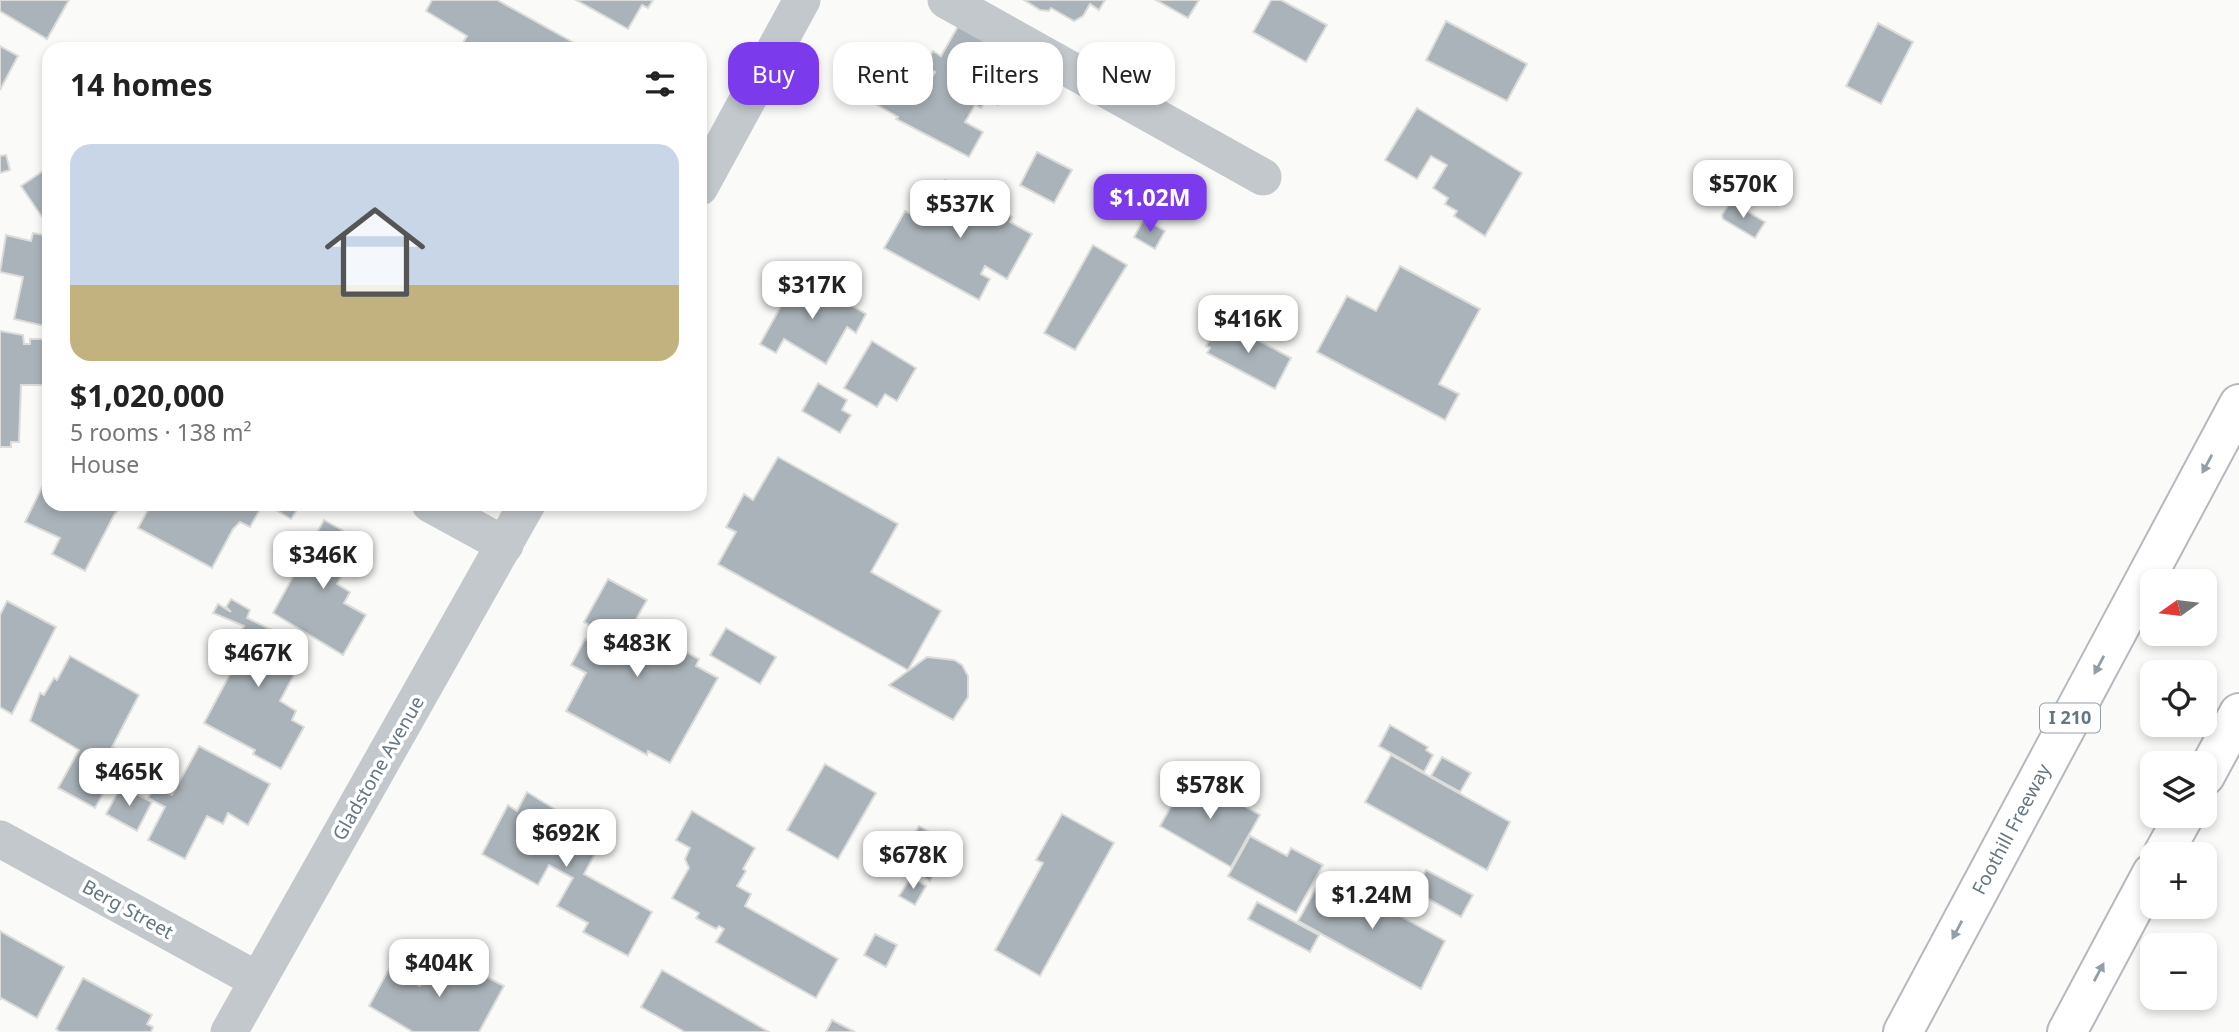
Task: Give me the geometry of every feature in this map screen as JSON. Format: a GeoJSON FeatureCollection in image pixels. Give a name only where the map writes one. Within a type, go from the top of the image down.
{"type":"FeatureCollection","features":[{"type":"Feature","properties":{"kind":"highway","name":"Foothill Freeway"},"geometry":{"type":"LineString","coordinates":[[1903,1032],[2239,404]]}},
{"type":"Feature","properties":{"kind":"highway"},"geometry":{"type":"LineString","coordinates":[[2217,754],[2239,713]]}},
{"type":"Feature","properties":{"kind":"highway"},"geometry":{"type":"LineString","coordinates":[[2067,1032],[2140,895]]}},
{"type":"Feature","properties":{"kind":"street"},"geometry":{"type":"LineString","coordinates":[[707,174],[802,0]]}},
{"type":"Feature","properties":{"kind":"street"},"geometry":{"type":"LineString","coordinates":[[946,0],[1263,177]]}},
{"type":"Feature","properties":{"kind":"street"},"geometry":{"type":"LineString","coordinates":[[443,511],[505,545]]}},
{"type":"Feature","properties":{"kind":"street","name":"Gladstone Avenue"},"geometry":{"type":"LineString","coordinates":[[229,1032],[523,511]]}},
{"type":"Feature","properties":{"kind":"street","name":"Berg Street"},"geometry":{"type":"LineString","coordinates":[[0,839],[257,980]]}},
{"type":"Feature","properties":{"kind":"building"},"geometry":{"type":"Polygon","coordinates":[[[0,0],[69,0],[47,39],[0,11],[0,0]]]}},
{"type":"Feature","properties":{"kind":"building"},"geometry":{"type":"Polygon","coordinates":[[[432,0],[497,0],[572,42],[463,42],[467,36],[426,11],[432,0]]]}},
{"type":"Feature","properties":{"kind":"building"},"geometry":{"type":"Polygon","coordinates":[[[576,0],[653,0],[648,8],[642,5],[628,29],[576,0]]]}},
{"type":"Feature","properties":{"kind":"building"},"geometry":{"type":"Polygon","coordinates":[[[1024,0],[1105,0],[1099,10],[1090,4],[1083,16],[1074,21],[1051,8],[1049,11],[1040,10],[1024,0]]]}},
{"type":"Feature","properties":{"kind":"building"},"geometry":{"type":"Polygon","coordinates":[[[1156,0],[1199,0],[1188,18],[1156,0]]]}},
{"type":"Feature","properties":{"kind":"building"},"geometry":{"type":"Polygon","coordinates":[[[1271,0],[1281,0],[1327,25],[1306,62],[1253,32],[1271,0]]]}},
{"type":"Feature","properties":{"kind":"building"},"geometry":{"type":"Polygon","coordinates":[[[961,21],[998,42],[949,42],[961,21]]]}},
{"type":"Feature","properties":{"kind":"building"},"geometry":{"type":"Polygon","coordinates":[[[1446,21],[1527,64],[1507,101],[1426,60],[1446,21]]]}},
{"type":"Feature","properties":{"kind":"building"},"geometry":{"type":"Polygon","coordinates":[[[1878,23],[1913,42],[1881,104],[1846,86],[1878,23]]]}},
{"type":"Feature","properties":{"kind":"building"},"geometry":{"type":"Polygon","coordinates":[[[0,46],[18,56],[0,90],[0,46]]]}},
{"type":"Feature","properties":{"kind":"building"},"geometry":{"type":"Polygon","coordinates":[[[947,46],[947,105],[975,105],[965,122],[983,132],[969,157],[896,119],[898,117],[877,105],[933,105],[933,51],[941,56],[947,46]]]}},
{"type":"Feature","properties":{"kind":"building"},"geometry":{"type":"Polygon","coordinates":[[[1417,108],[1522,173],[1485,236],[1454,216],[1457,211],[1445,204],[1448,198],[1433,188],[1447,165],[1431,156],[1417,179],[1385,160],[1417,108]]]}},
{"type":"Feature","properties":{"kind":"building"},"geometry":{"type":"Polygon","coordinates":[[[1037,152],[1072,170],[1054,203],[1020,185],[1037,152]]]}},
{"type":"Feature","properties":{"kind":"building"},"geometry":{"type":"Polygon","coordinates":[[[6,155],[10,170],[0,173],[0,156],[6,155]]]}},
{"type":"Feature","properties":{"kind":"building"},"geometry":{"type":"Polygon","coordinates":[[[42,172],[42,217],[21,186],[42,172]]]}},
{"type":"Feature","properties":{"kind":"building"},"geometry":{"type":"Polygon","coordinates":[[[945,180],[1012,217],[1010,222],[1032,234],[1007,279],[985,266],[981,274],[990,279],[979,300],[884,248],[905,211],[923,220],[945,180]]]}},
{"type":"Feature","properties":{"kind":"building"},"geometry":{"type":"Polygon","coordinates":[[[1733,203],[1765,222],[1755,238],[1723,219],[1722,215],[1729,204],[1733,203]]]}},
{"type":"Feature","properties":{"kind":"building"},"geometry":{"type":"Polygon","coordinates":[[[1144,219],[1165,231],[1155,249],[1134,237],[1144,219]]]}},
{"type":"Feature","properties":{"kind":"building"},"geometry":{"type":"Polygon","coordinates":[[[33,233],[42,235],[42,325],[14,319],[23,277],[0,272],[6,235],[31,241],[33,233]]]}},
{"type":"Feature","properties":{"kind":"building"},"geometry":{"type":"Polygon","coordinates":[[[1093,245],[1127,265],[1075,350],[1044,333],[1093,245]]]}},
{"type":"Feature","properties":{"kind":"building"},"geometry":{"type":"Polygon","coordinates":[[[1400,266],[1480,309],[1439,384],[1459,394],[1445,420],[1317,352],[1347,296],[1376,311],[1400,266]]]}},
{"type":"Feature","properties":{"kind":"building"},"geometry":{"type":"Polygon","coordinates":[[[798,275],[866,314],[856,333],[847,327],[826,364],[784,339],[776,353],[760,344],[798,275]]]}},
{"type":"Feature","properties":{"kind":"building"},"geometry":{"type":"Polygon","coordinates":[[[1224,322],[1291,358],[1275,389],[1207,353],[1210,348],[1206,346],[1213,332],[1218,334],[1224,322]]]}},
{"type":"Feature","properties":{"kind":"building"},"geometry":{"type":"Polygon","coordinates":[[[0,331],[23,335],[24,344],[30,344],[30,339],[42,339],[42,385],[21,385],[19,442],[11,442],[11,447],[0,447],[0,331]]]}},
{"type":"Feature","properties":{"kind":"building"},"geometry":{"type":"Polygon","coordinates":[[[872,341],[916,368],[897,401],[885,394],[877,407],[844,388],[872,341]]]}},
{"type":"Feature","properties":{"kind":"building"},"geometry":{"type":"Polygon","coordinates":[[[818,383],[847,400],[842,410],[851,415],[840,433],[802,411],[818,383]]]}},
{"type":"Feature","properties":{"kind":"building"},"geometry":{"type":"Polygon","coordinates":[[[778,457],[898,524],[871,572],[941,611],[908,670],[718,564],[736,532],[726,527],[744,494],[753,500],[778,457]]]}},
{"type":"Feature","properties":{"kind":"building"},"geometry":{"type":"Polygon","coordinates":[[[42,487],[42,511],[117,511],[85,571],[52,554],[60,538],[25,522],[42,487]]]}},
{"type":"Feature","properties":{"kind":"building"},"geometry":{"type":"Polygon","coordinates":[[[147,511],[259,511],[250,527],[240,522],[233,529],[212,568],[138,528],[147,511]]]}},
{"type":"Feature","properties":{"kind":"building"},"geometry":{"type":"Polygon","coordinates":[[[278,511],[296,511],[291,519],[278,511]]]}},
{"type":"Feature","properties":{"kind":"building"},"geometry":{"type":"Polygon","coordinates":[[[324,520],[361,541],[337,584],[350,592],[344,603],[366,615],[343,655],[273,613],[324,520]]]}},
{"type":"Feature","properties":{"kind":"building"},"geometry":{"type":"Polygon","coordinates":[[[608,579],[647,600],[636,619],[665,635],[662,639],[699,659],[696,666],[718,678],[670,763],[648,751],[647,755],[566,711],[586,673],[571,665],[585,639],[600,648],[608,635],[584,622],[608,579]]]}},
{"type":"Feature","properties":{"kind":"building"},"geometry":{"type":"Polygon","coordinates":[[[231,599],[250,610],[247,618],[303,645],[301,649],[306,652],[280,701],[296,711],[292,720],[304,727],[281,769],[253,754],[255,750],[204,723],[230,674],[219,667],[244,626],[213,613],[218,604],[231,612],[226,607],[231,599]]]}},
{"type":"Feature","properties":{"kind":"building"},"geometry":{"type":"Polygon","coordinates":[[[7,601],[56,627],[12,714],[0,707],[0,615],[7,601]]]}},
{"type":"Feature","properties":{"kind":"building"},"geometry":{"type":"Polygon","coordinates":[[[726,628],[776,657],[760,684],[710,655],[726,628]]]}},
{"type":"Feature","properties":{"kind":"building"},"geometry":{"type":"Polygon","coordinates":[[[70,656],[139,695],[112,747],[125,754],[95,808],[58,788],[79,750],[30,721],[40,693],[44,695],[54,678],[57,680],[70,656]]]}},
{"type":"Feature","properties":{"kind":"building"},"geometry":{"type":"Polygon","coordinates":[[[927,657],[954,660],[962,665],[968,676],[968,697],[953,720],[889,685],[927,657]]]}},
{"type":"Feature","properties":{"kind":"building"},"geometry":{"type":"Polygon","coordinates":[[[1390,725],[1428,747],[1426,750],[1433,755],[1424,772],[1379,746],[1390,725]]]}},
{"type":"Feature","properties":{"kind":"building"},"geometry":{"type":"Polygon","coordinates":[[[199,746],[270,784],[248,825],[228,813],[223,824],[207,816],[185,859],[148,840],[165,807],[148,798],[155,786],[172,795],[199,746]]]}},
{"type":"Feature","properties":{"kind":"building"},"geometry":{"type":"Polygon","coordinates":[[[1391,755],[1510,822],[1487,870],[1365,802],[1391,755]]]}},
{"type":"Feature","properties":{"kind":"building"},"geometry":{"type":"Polygon","coordinates":[[[1442,757],[1471,773],[1460,792],[1431,776],[1442,757]]]}},
{"type":"Feature","properties":{"kind":"building"},"geometry":{"type":"Polygon","coordinates":[[[825,764],[876,793],[838,859],[787,830],[825,764]]]}},
{"type":"Feature","properties":{"kind":"building"},"geometry":{"type":"Polygon","coordinates":[[[1189,775],[1260,815],[1231,867],[1160,826],[1189,775]]]}},
{"type":"Feature","properties":{"kind":"building"},"geometry":{"type":"Polygon","coordinates":[[[121,786],[152,802],[137,831],[106,814],[121,786]]]}},
{"type":"Feature","properties":{"kind":"building"},"geometry":{"type":"Polygon","coordinates":[[[527,792],[603,839],[584,874],[652,912],[628,956],[583,932],[588,923],[557,906],[573,878],[549,865],[538,885],[482,854],[508,805],[517,811],[527,792]]]}},
{"type":"Feature","properties":{"kind":"building"},"geometry":{"type":"Polygon","coordinates":[[[692,811],[755,848],[737,886],[751,894],[745,906],[838,959],[816,998],[716,942],[724,929],[719,926],[716,929],[696,918],[699,913],[672,898],[689,868],[685,859],[690,848],[676,840],[692,811]]]}},
{"type":"Feature","properties":{"kind":"building"},"geometry":{"type":"Polygon","coordinates":[[[1062,814],[1114,843],[1040,976],[995,950],[1043,863],[1036,860],[1062,814]]]}},
{"type":"Feature","properties":{"kind":"building"},"geometry":{"type":"Polygon","coordinates":[[[919,826],[951,844],[930,881],[898,863],[919,826]]]}},
{"type":"Feature","properties":{"kind":"building"},"geometry":{"type":"Polygon","coordinates":[[[1250,836],[1287,856],[1291,848],[1323,865],[1296,913],[1228,876],[1250,836]]]}},
{"type":"Feature","properties":{"kind":"building"},"geometry":{"type":"Polygon","coordinates":[[[1426,870],[1473,895],[1461,917],[1414,891],[1426,870]]]}},
{"type":"Feature","properties":{"kind":"building"},"geometry":{"type":"Polygon","coordinates":[[[1324,874],[1445,941],[1421,989],[1298,921],[1324,874]]]}},
{"type":"Feature","properties":{"kind":"building"},"geometry":{"type":"Polygon","coordinates":[[[911,877],[926,886],[915,905],[899,896],[911,877]]]}},
{"type":"Feature","properties":{"kind":"building"},"geometry":{"type":"Polygon","coordinates":[[[1257,902],[1319,935],[1310,952],[1248,919],[1257,902]]]}},
{"type":"Feature","properties":{"kind":"building"},"geometry":{"type":"Polygon","coordinates":[[[0,931],[64,967],[37,1018],[1,998],[0,1000],[0,931]]]}},
{"type":"Feature","properties":{"kind":"building"},"geometry":{"type":"Polygon","coordinates":[[[875,934],[897,945],[886,967],[864,955],[875,934]]]}},
{"type":"Feature","properties":{"kind":"building"},"geometry":{"type":"Polygon","coordinates":[[[445,955],[504,986],[479,1032],[413,1032],[369,1006],[389,969],[420,986],[430,970],[435,973],[439,960],[445,955]]]}},
{"type":"Feature","properties":{"kind":"building"},"geometry":{"type":"Polygon","coordinates":[[[662,970],[769,1032],[685,1032],[641,1007],[662,970]]]}},
{"type":"Feature","properties":{"kind":"building"},"geometry":{"type":"Polygon","coordinates":[[[83,978],[152,1015],[147,1024],[153,1027],[151,1032],[60,1032],[56,1029],[83,978]]]}},
{"type":"Feature","properties":{"kind":"building"},"geometry":{"type":"Polygon","coordinates":[[[832,1020],[855,1032],[826,1032],[832,1020]]]}}]}
